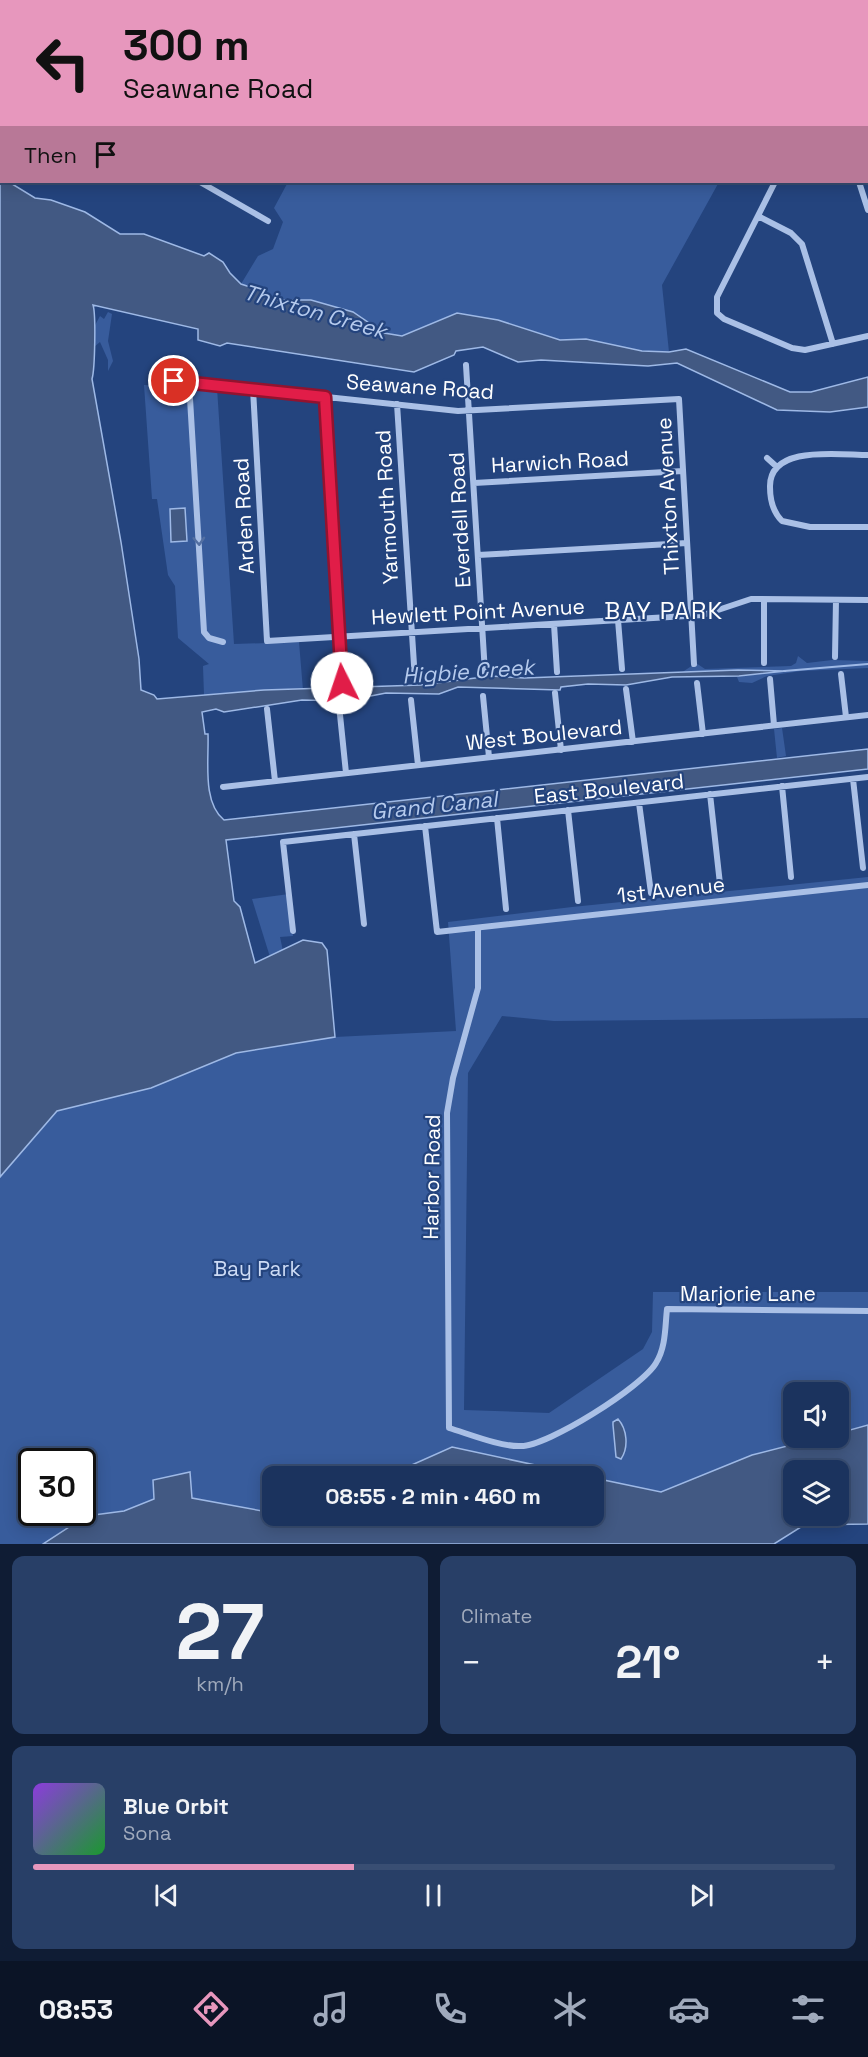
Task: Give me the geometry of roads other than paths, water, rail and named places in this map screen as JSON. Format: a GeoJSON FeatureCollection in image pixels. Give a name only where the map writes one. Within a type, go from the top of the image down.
{"type":"FeatureCollection","features":[{"type":"Feature","properties":{"kind":"street"},"geometry":{"type":"LineString","coordinates":[[202,183],[268,221]]}},
{"type":"Feature","properties":{"kind":"street"},"geometry":{"type":"LineString","coordinates":[[774,183],[717,297],[717,313],[724,319],[792,348],[806,350],[868,336]]}},
{"type":"Feature","properties":{"kind":"street"},"geometry":{"type":"LineString","coordinates":[[860,183],[868,210]]}},
{"type":"Feature","properties":{"kind":"street"},"geometry":{"type":"LineString","coordinates":[[758,216],[791,233],[802,244],[833,344]]}},
{"type":"Feature","properties":{"kind":"street","name":"Everdell Road"},"geometry":{"type":"LineString","coordinates":[[466,365],[485,673]]}},
{"type":"Feature","properties":{"kind":"street","name":"Seawane Road"},"geometry":{"type":"LineString","coordinates":[[159,379],[470,410],[679,399]]}},
{"type":"Feature","properties":{"kind":"street"},"geometry":{"type":"LineString","coordinates":[[189,382],[204,632],[209,638],[223,642]]}},
{"type":"Feature","properties":{"kind":"street","name":"Arden Road"},"geometry":{"type":"LineString","coordinates":[[253,389],[267,641]]}},
{"type":"Feature","properties":{"kind":"street"},"geometry":{"type":"LineString","coordinates":[[325,397],[342,683]]}},
{"type":"Feature","properties":{"kind":"street","name":"Thixton Avenue"},"geometry":{"type":"LineString","coordinates":[[679,399],[694,663]]}},
{"type":"Feature","properties":{"kind":"street","name":"Yarmouth Road"},"geometry":{"type":"LineString","coordinates":[[398,404],[415,680]]}},
{"type":"Feature","properties":{"kind":"street"},"geometry":{"type":"LineString","coordinates":[[868,455],[798,456],[777,467],[770,483],[773,508],[782,521],[810,526],[868,527]]}},
{"type":"Feature","properties":{"kind":"street"},"geometry":{"type":"LineString","coordinates":[[767,458],[777,467]]}},
{"type":"Feature","properties":{"kind":"street","name":"Harwich Road"},"geometry":{"type":"LineString","coordinates":[[474,483],[683,471]]}},
{"type":"Feature","properties":{"kind":"street"},"geometry":{"type":"LineString","coordinates":[[478,555],[687,543]]}},
{"type":"Feature","properties":{"kind":"street","name":"Hewlett Point Avenue"},"geometry":{"type":"LineString","coordinates":[[267,641],[691,615],[714,613],[745,600],[868,600]]}},
{"type":"Feature","properties":{"kind":"street"},"geometry":{"type":"LineString","coordinates":[[764,600],[764,663]]}},
{"type":"Feature","properties":{"kind":"street"},"geometry":{"type":"LineString","coordinates":[[835,657],[836,600]]}},
{"type":"Feature","properties":{"kind":"street"},"geometry":{"type":"LineString","coordinates":[[618,620],[622,669]]}},
{"type":"Feature","properties":{"kind":"street"},"geometry":{"type":"LineString","coordinates":[[554,624],[557,672]]}},
{"type":"Feature","properties":{"kind":"street"},"geometry":{"type":"LineString","coordinates":[[841,674],[846,717]]}},
{"type":"Feature","properties":{"kind":"street"},"geometry":{"type":"LineString","coordinates":[[770,679],[774,725]]}},
{"type":"Feature","properties":{"kind":"street"},"geometry":{"type":"LineString","coordinates":[[697,682],[703,734]]}},
{"type":"Feature","properties":{"kind":"street"},"geometry":{"type":"LineString","coordinates":[[626,689],[633,742]]}},
{"type":"Feature","properties":{"kind":"street"},"geometry":{"type":"LineString","coordinates":[[555,693],[561,750]]}},
{"type":"Feature","properties":{"kind":"street"},"geometry":{"type":"LineString","coordinates":[[483,696],[489,758]]}},
{"type":"Feature","properties":{"kind":"street"},"geometry":{"type":"LineString","coordinates":[[411,700],[418,765]]}},
{"type":"Feature","properties":{"kind":"street"},"geometry":{"type":"LineString","coordinates":[[339,705],[346,773]]}},
{"type":"Feature","properties":{"kind":"street"},"geometry":{"type":"LineString","coordinates":[[267,709],[275,781]]}},
{"type":"Feature","properties":{"kind":"street","name":"West Boulevard"},"geometry":{"type":"LineString","coordinates":[[223,787],[868,715]]}},
{"type":"Feature","properties":{"kind":"street","name":"East Boulevard"},"geometry":{"type":"LineString","coordinates":[[293,931],[283,842],[868,777]]}},
{"type":"Feature","properties":{"kind":"street"},"geometry":{"type":"LineString","coordinates":[[853,779],[863,868]]}},
{"type":"Feature","properties":{"kind":"street"},"geometry":{"type":"LineString","coordinates":[[782,786],[791,877]]}},
{"type":"Feature","properties":{"kind":"street"},"geometry":{"type":"LineString","coordinates":[[710,795],[720,884]]}},
{"type":"Feature","properties":{"kind":"street"},"geometry":{"type":"LineString","coordinates":[[639,803],[651,893]]}},
{"type":"Feature","properties":{"kind":"street"},"geometry":{"type":"LineString","coordinates":[[568,810],[578,901]]}},
{"type":"Feature","properties":{"kind":"street"},"geometry":{"type":"LineString","coordinates":[[497,818],[506,909]]}},
{"type":"Feature","properties":{"kind":"street","name":"1st Avenue"},"geometry":{"type":"LineString","coordinates":[[425,826],[437,932],[868,885]]}},
{"type":"Feature","properties":{"kind":"street"},"geometry":{"type":"LineString","coordinates":[[354,834],[364,924]]}},
{"type":"Feature","properties":{"kind":"street","name":"Harbor Road"},"geometry":{"type":"LineString","coordinates":[[449,1428],[447,1113],[453,1078],[478,988],[478,929]]}},
{"type":"Feature","properties":{"kind":"street","name":"Marjorie Lane"},"geometry":{"type":"LineString","coordinates":[[449,1428],[520,1447],[538,1443],[552,1436],[626,1393],[648,1375],[661,1353],[667,1310],[868,1311]]}},
{"type":"Feature","properties":{"kind":"water"},"geometry":{"type":"Polygon","coordinates":[[[0,183],[11,183],[35,198],[51,200],[85,212],[120,234],[144,234],[204,256],[209,253],[223,262],[241,284],[262,291],[274,300],[311,300],[353,312],[384,333],[402,336],[457,313],[498,320],[560,340],[586,339],[642,351],[669,352],[686,349],[790,392],[811,392],[868,377],[868,407],[830,412],[777,410],[677,363],[648,366],[541,360],[518,362],[483,347],[456,351],[454,355],[414,372],[227,343],[220,346],[198,340],[198,329],[93,305],[95,342],[92,379],[121,542],[139,659],[141,690],[154,695],[157,699],[264,690],[421,685],[491,676],[524,678],[738,670],[786,671],[739,676],[672,677],[626,685],[588,684],[561,687],[560,690],[458,687],[439,694],[386,693],[345,701],[302,700],[224,712],[216,709],[202,712],[205,734],[208,734],[208,780],[212,803],[224,820],[868,749],[868,769],[226,840],[234,901],[240,907],[255,963],[303,940],[322,943],[327,950],[335,1037],[236,1053],[151,1088],[57,1111],[0,1177],[0,183]]]}},
{"type":"Feature","properties":{"kind":"water"},"geometry":{"type":"Polygon","coordinates":[[[185,508],[187,541],[171,542],[170,509],[185,508]]]}},
{"type":"Feature","properties":{"kind":"water"},"geometry":{"type":"Polygon","coordinates":[[[618,1419],[626,1438],[621,1459],[616,1457],[613,1425],[613,1422],[618,1419]]]}},
{"type":"Feature","properties":{"kind":"water"},"geometry":{"type":"Polygon","coordinates":[[[868,1425],[868,1524],[849,1524],[849,1460],[783,1460],[783,1526],[802,1526],[774,1544],[43,1544],[71,1526],[96,1526],[96,1515],[124,1511],[154,1499],[153,1480],[190,1472],[192,1498],[262,1511],[262,1526],[604,1526],[604,1480],[661,1492],[752,1455],[783,1447],[849,1448],[849,1430],[868,1425]]]}},
{"type":"Feature","properties":{"kind":"water"},"geometry":{"type":"Polygon","coordinates":[[[452,1447],[540,1466],[409,1466],[452,1447]]]}},
{"type":"Feature","properties":{"kind":"waterway","name":"Higbie Creek"},"geometry":{"type":"LineString","coordinates":[[784,671],[868,664]]}},
{"type":"Feature","properties":{"kind":"district","name":"BAY PARK"},"geometry":{"type":"Point","coordinates":[664,611]}},
{"type":"Feature","properties":{"kind":"water label","name":"Thixton Creek"},"geometry":{"type":"Point","coordinates":[315,311]}},
{"type":"Feature","properties":{"kind":"water label","name":"Grand Canal"},"geometry":{"type":"Point","coordinates":[434,805]}},
{"type":"Feature","properties":{"kind":"park label","name":"Bay Park"},"geometry":{"type":"Point","coordinates":[257,1269]}}]}
